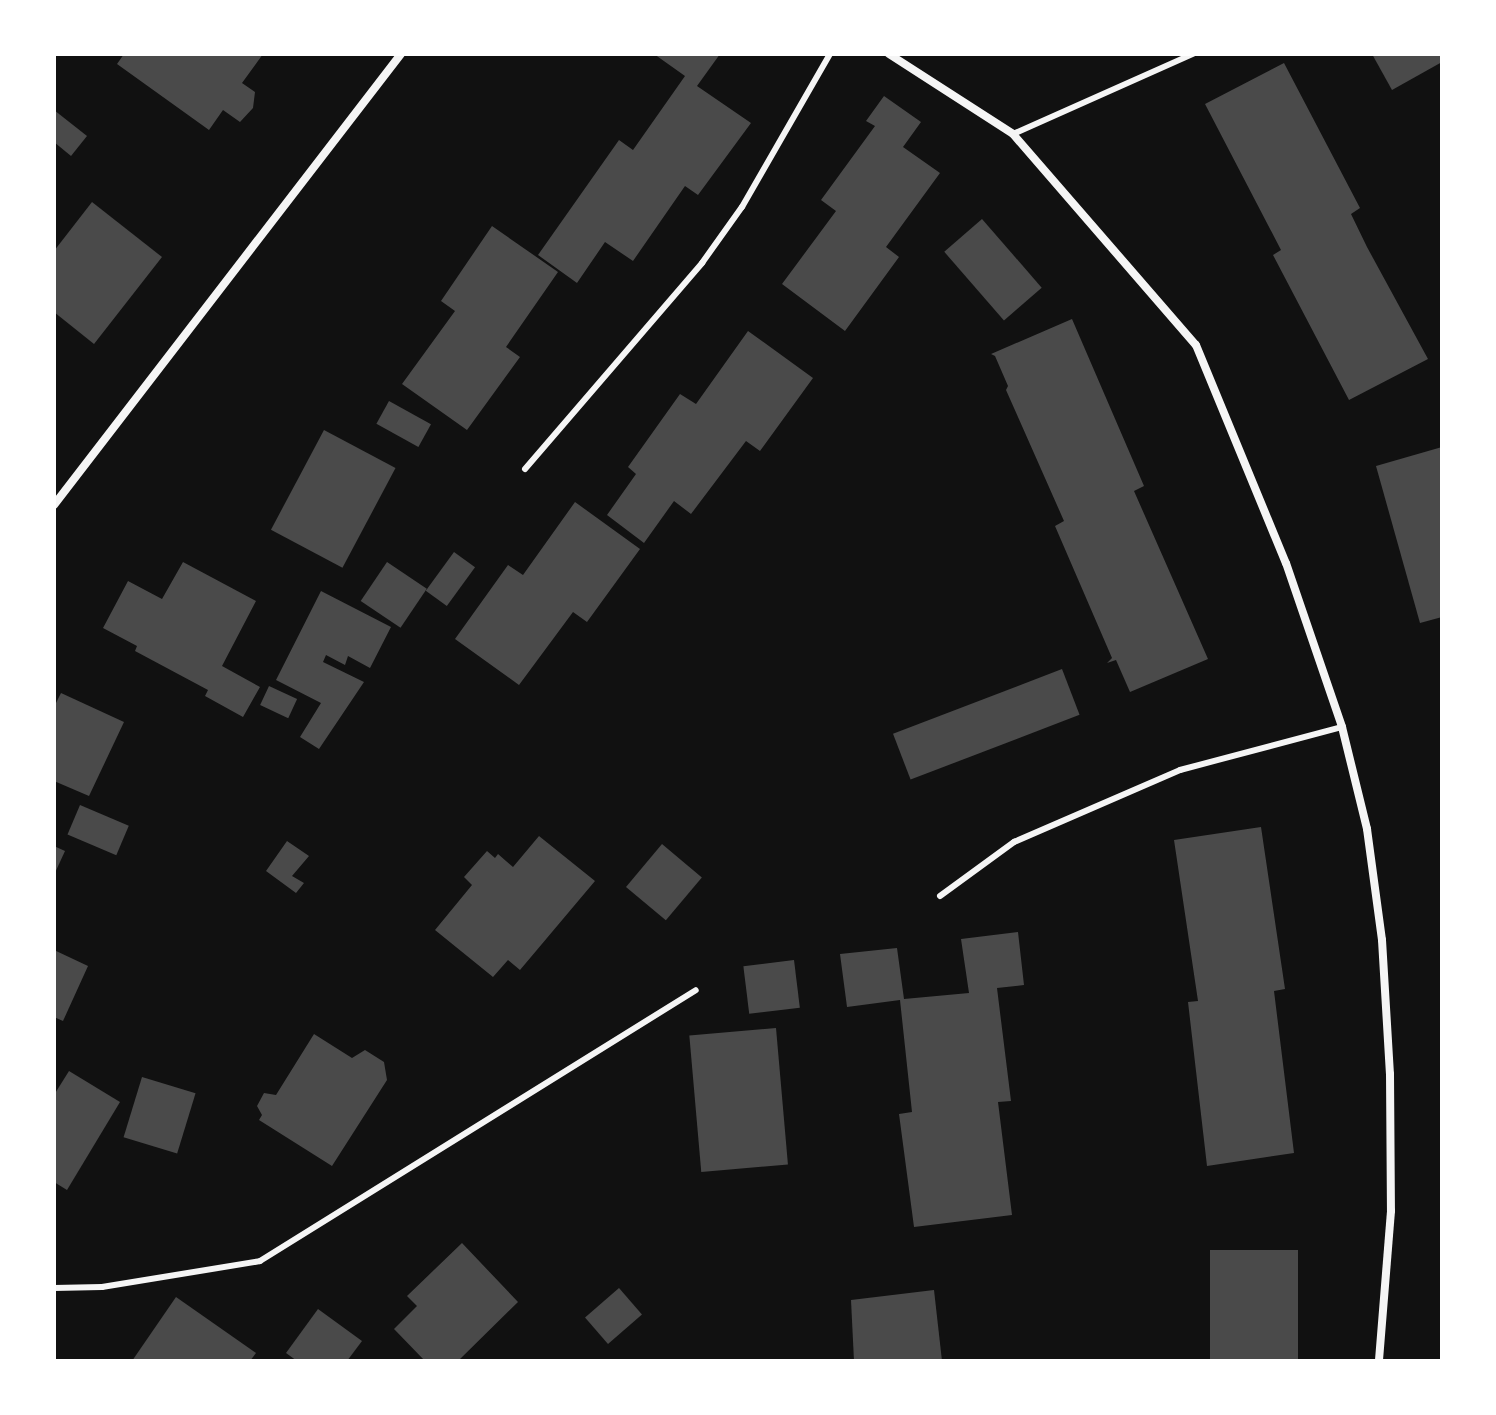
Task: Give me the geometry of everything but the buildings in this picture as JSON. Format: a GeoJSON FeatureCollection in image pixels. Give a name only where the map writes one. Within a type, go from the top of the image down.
{"type":"FeatureCollection","features":[{"type":"Feature","properties":{"kind":"street"},"geometry":{"type":"LineString","coordinates":[[54,505],[401,54]]}},
{"type":"Feature","properties":{"kind":"street"},"geometry":{"type":"LineString","coordinates":[[889,54],[1013,134],[1196,345],[1286,563],[1342,727],[1367,829],[1382,940],[1390,1074],[1391,1211],[1379,1361]]}},
{"type":"Feature","properties":{"kind":"lane"},"geometry":{"type":"LineString","coordinates":[[525,469],[702,263],[742,207],[830,54]]}},
{"type":"Feature","properties":{"kind":"lane"},"geometry":{"type":"LineString","coordinates":[[1013,134],[1193,54]]}},
{"type":"Feature","properties":{"kind":"lane"},"geometry":{"type":"LineString","coordinates":[[940,896],[1014,842],[1180,770],[1342,727]]}},
{"type":"Feature","properties":{"kind":"lane"},"geometry":{"type":"LineString","coordinates":[[54,1288],[102,1287],[260,1261],[696,990]]}}]}
